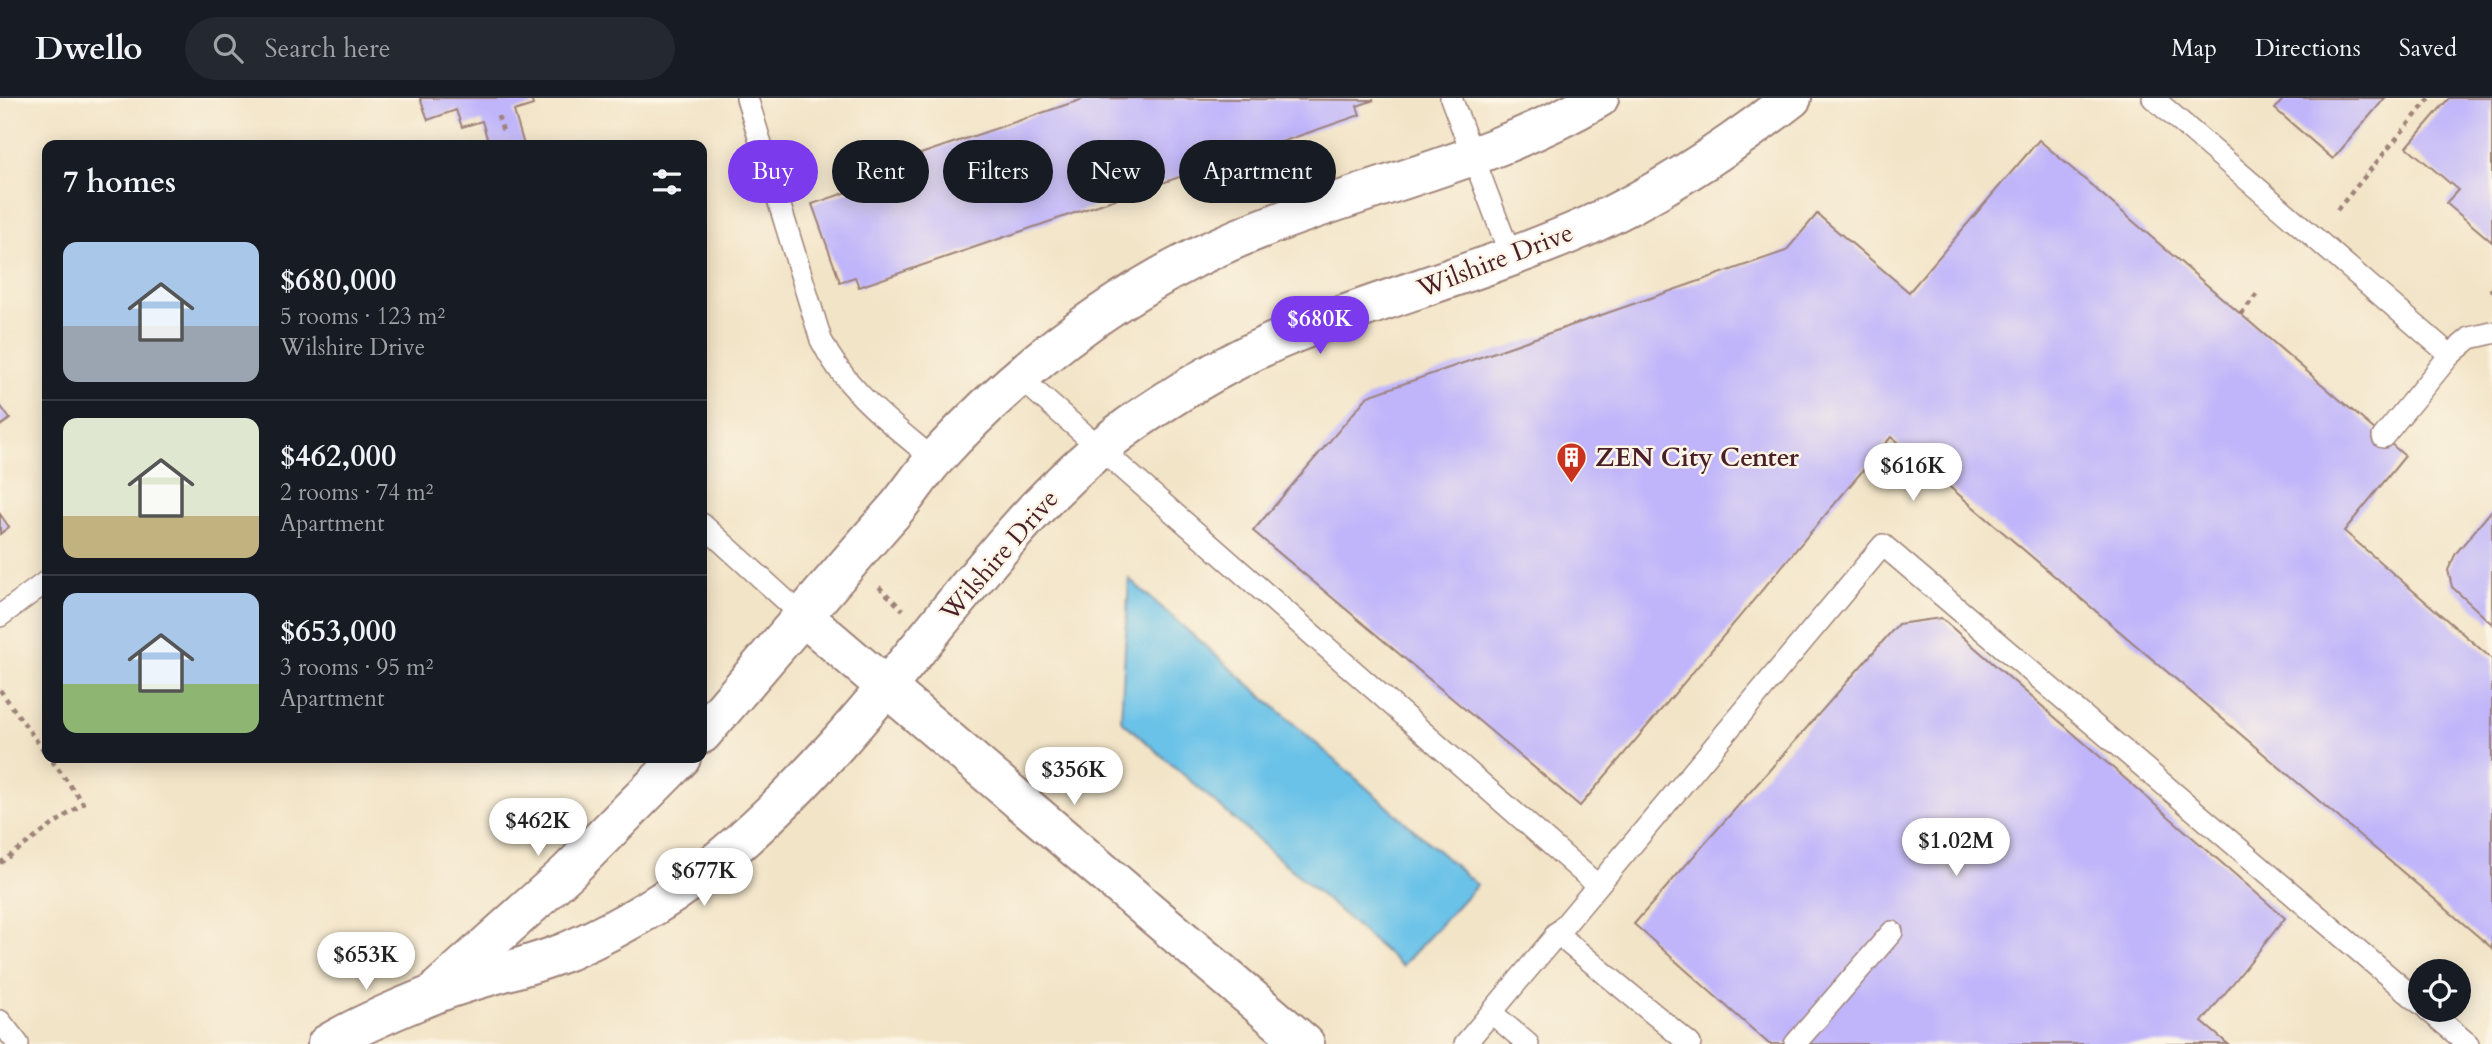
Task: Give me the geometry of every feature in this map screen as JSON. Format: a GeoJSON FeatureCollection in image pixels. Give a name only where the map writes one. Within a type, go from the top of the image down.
{"type":"FeatureCollection","features":[{"type":"Feature","properties":{"kind":"street"},"geometry":{"type":"LineString","coordinates":[[707,728],[934,460],[1018,376],[1069,335],[1137,289],[1197,257],[1265,228],[1516,139],[1599,98]]}},
{"type":"Feature","properties":{"kind":"street","name":"Wilshire Drive"},"geometry":{"type":"LineString","coordinates":[[433,994],[565,952],[621,925],[674,893],[725,855],[774,811],[886,686],[984,566],[1048,498],[1141,417],[1202,378],[1293,334],[1511,257],[1588,226],[1657,191],[1721,152],[1792,98]]}},
{"type":"Feature","properties":{"kind":"street"},"geometry":{"type":"LineString","coordinates":[[803,617],[1305,1044]]}},
{"type":"Feature","properties":{"kind":"street"},"geometry":{"type":"LineString","coordinates":[[327,1044],[433,994],[568,872],[676,763]]}},
{"type":"Feature","properties":{"kind":"lane"},"geometry":{"type":"LineString","coordinates":[[747,98],[821,341],[833,365],[849,385],[934,460]]}},
{"type":"Feature","properties":{"kind":"lane"},"geometry":{"type":"LineString","coordinates":[[1451,98],[1511,257]]}},
{"type":"Feature","properties":{"kind":"lane"},"geometry":{"type":"LineString","coordinates":[[2153,98],[2450,355]]}},
{"type":"Feature","properties":{"kind":"lane"},"geometry":{"type":"LineString","coordinates":[[2382,437],[2450,355],[2470,338],[2492,334]]}},
{"type":"Feature","properties":{"kind":"lane"},"geometry":{"type":"LineString","coordinates":[[1018,376],[1597,885]]}},
{"type":"Feature","properties":{"kind":"lane"},"geometry":{"type":"LineString","coordinates":[[707,529],[803,617]]}},
{"type":"Feature","properties":{"kind":"lane"},"geometry":{"type":"LineString","coordinates":[[1465,1044],[1493,1014],[1556,933],[1883,545],[2408,993]]}},
{"type":"Feature","properties":{"kind":"lane"},"geometry":{"type":"LineString","coordinates":[[0,616],[42,585]]}},
{"type":"Feature","properties":{"kind":"lane"},"geometry":{"type":"LineString","coordinates":[[1796,1044],[1892,932]]}},
{"type":"Feature","properties":{"kind":"lane"},"geometry":{"type":"LineString","coordinates":[[1556,933],[1690,1044]]}},
{"type":"Feature","properties":{"kind":"lane"},"geometry":{"type":"LineString","coordinates":[[1493,1014],[1528,1044]]}},
{"type":"Feature","properties":{"kind":"lane"},"geometry":{"type":"LineString","coordinates":[[0,1021],[18,1044]]}},
{"type":"Feature","properties":{"kind":"lane"},"geometry":{"type":"LineString","coordinates":[[2442,1022],[2468,1044]]}},
{"type":"Feature","properties":{"kind":"path"},"geometry":{"type":"LineString","coordinates":[[2337,210],[2430,98]]}},
{"type":"Feature","properties":{"kind":"path"},"geometry":{"type":"LineString","coordinates":[[498,116],[504,134]]}},
{"type":"Feature","properties":{"kind":"path"},"geometry":{"type":"LineString","coordinates":[[2241,314],[2257,294]]}},
{"type":"Feature","properties":{"kind":"path"},"geometry":{"type":"LineString","coordinates":[[870,578],[905,611]]}},
{"type":"Feature","properties":{"kind":"path"},"geometry":{"type":"LineString","coordinates":[[0,690],[42,748]]}},
{"type":"Feature","properties":{"kind":"path"},"geometry":{"type":"LineString","coordinates":[[0,863],[83,803],[53,763]]}},
{"type":"Feature","properties":{"kind":"water"},"geometry":{"type":"Polygon","coordinates":[[[1129,579],[1477,885],[1402,966],[1121,720],[1129,579]]]}},
{"type":"Feature","properties":{"kind":"building"},"geometry":{"type":"Polygon","coordinates":[[[420,98],[531,98],[533,105],[514,111],[523,140],[488,140],[482,121],[462,127],[456,110],[428,120],[420,98]]]}},
{"type":"Feature","properties":{"kind":"building"},"geometry":{"type":"Polygon","coordinates":[[[1086,98],[1374,100],[1357,106],[1360,115],[1287,140],[1179,140],[1179,177],[1165,182],[1165,140],[1067,140],[1067,203],[1104,203],[859,287],[855,277],[840,282],[812,204],[832,197],[832,203],[929,203],[929,151],[943,146],[943,203],[1053,203],[1053,140],[962,140],[1086,98]]]}},
{"type":"Feature","properties":{"kind":"building"},"geometry":{"type":"Polygon","coordinates":[[[2284,98],[2385,98],[2333,159],[2275,109],[2284,98]]]}},
{"type":"Feature","properties":{"kind":"building"},"geometry":{"type":"Polygon","coordinates":[[[2449,98],[2492,98],[2492,242],[2446,203],[2458,190],[2407,147],[2449,98]]]}},
{"type":"Feature","properties":{"kind":"building"},"geometry":{"type":"Polygon","coordinates":[[[2039,140],[2405,456],[2344,531],[2492,659],[2492,948],[1891,437],[1580,806],[1253,531],[1368,396],[1786,251],[1817,214],[1909,292],[2039,140]]]}},
{"type":"Feature","properties":{"kind":"building"},"geometry":{"type":"Polygon","coordinates":[[[0,405],[10,419],[0,426],[0,405]]]}},
{"type":"Feature","properties":{"kind":"building"},"geometry":{"type":"Polygon","coordinates":[[[2492,510],[2492,624],[2452,587],[2448,570],[2456,553],[2492,510]]]}},
{"type":"Feature","properties":{"kind":"building"},"geometry":{"type":"Polygon","coordinates":[[[0,514],[9,527],[0,534],[0,514]]]}},
{"type":"Feature","properties":{"kind":"building"},"geometry":{"type":"Polygon","coordinates":[[[1941,618],[2285,918],[2202,1022],[2228,1044],[1769,1044],[1634,924],[1898,624],[1941,618]]]}},
{"type":"Feature","properties":{"kind":"place","name":"ZEN City Center"},"geometry":{"type":"Point","coordinates":[1572,484]}}]}
